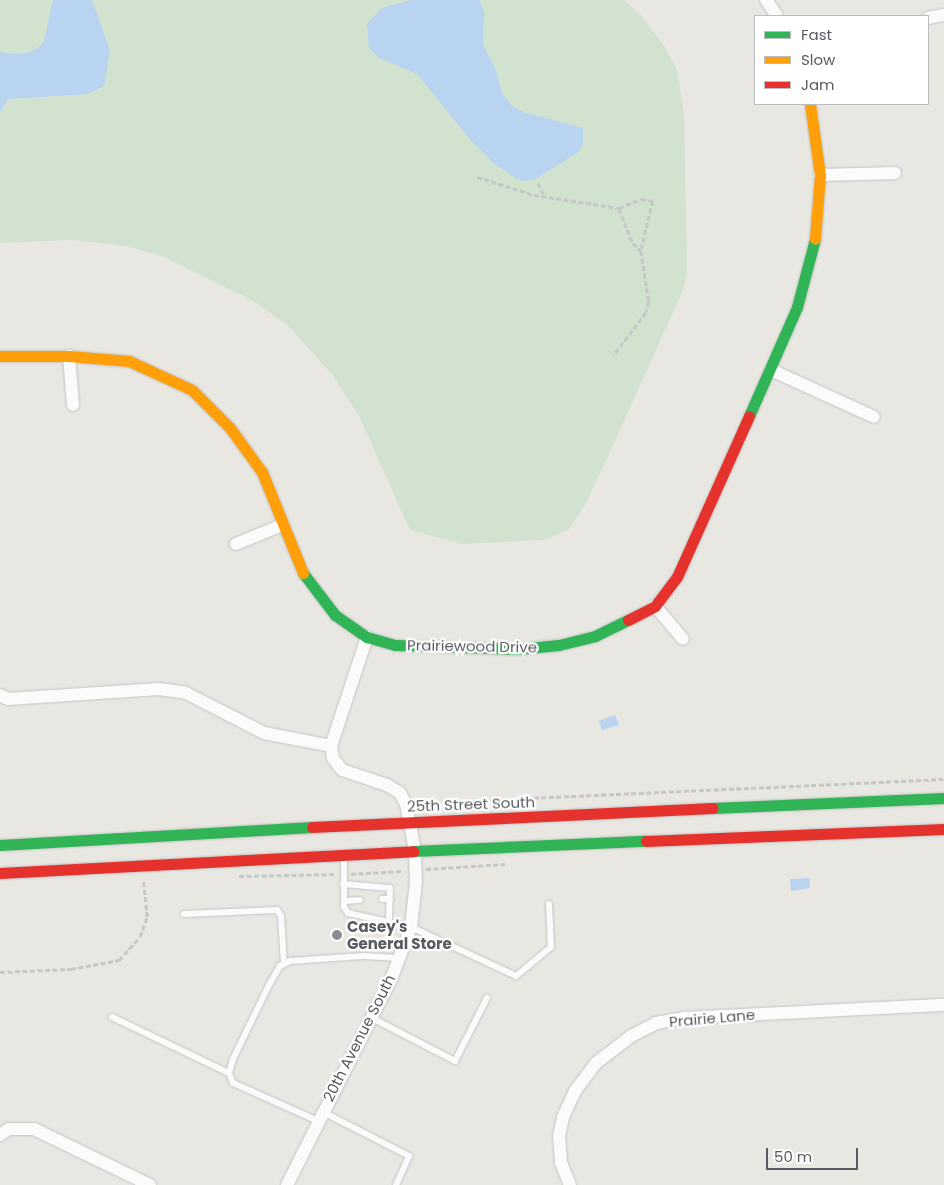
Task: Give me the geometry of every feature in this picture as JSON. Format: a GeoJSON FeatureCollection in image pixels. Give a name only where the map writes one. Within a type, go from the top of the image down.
{"type":"FeatureCollection","features":[{"type":"Feature","properties":{"kind":"main road","name":"Prairiewood Drive"},"geometry":{"type":"LineString","coordinates":[[0,356],[69,356],[129,361],[192,390],[230,428],[262,472],[297,563],[311,586],[335,615],[367,637],[395,645],[518,649],[558,645],[594,636],[655,606],[677,577],[771,370],[797,307],[815,240],[820,175],[810,105]]}},
{"type":"Feature","properties":{"kind":"main road","name":"25th Street South"},"geometry":{"type":"LineString","coordinates":[[0,845],[412,821],[944,798]]}},
{"type":"Feature","properties":{"kind":"main road"},"geometry":{"type":"LineString","coordinates":[[0,873],[344,854],[944,829]]}},
{"type":"Feature","properties":{"kind":"street"},"geometry":{"type":"LineString","coordinates":[[766,0],[776,15]]}},
{"type":"Feature","properties":{"kind":"street"},"geometry":{"type":"LineString","coordinates":[[929,18],[944,14]]}},
{"type":"Feature","properties":{"kind":"street"},"geometry":{"type":"LineString","coordinates":[[820,175],[895,173]]}},
{"type":"Feature","properties":{"kind":"street"},"geometry":{"type":"LineString","coordinates":[[69,356],[73,405]]}},
{"type":"Feature","properties":{"kind":"street"},"geometry":{"type":"LineString","coordinates":[[771,370],[874,417]]}},
{"type":"Feature","properties":{"kind":"street"},"geometry":{"type":"LineString","coordinates":[[236,544],[282,525]]}},
{"type":"Feature","properties":{"kind":"street"},"geometry":{"type":"LineString","coordinates":[[655,606],[683,639]]}},
{"type":"Feature","properties":{"kind":"street"},"geometry":{"type":"LineString","coordinates":[[0,695],[8,699],[159,689],[186,693],[264,733],[331,746],[367,637]]}},
{"type":"Feature","properties":{"kind":"street","name":"20th Avenue South"},"geometry":{"type":"LineString","coordinates":[[287,1185],[399,958],[411,927],[416,870],[415,851],[412,821],[400,793],[387,785],[342,770],[333,758],[331,746]]}},
{"type":"Feature","properties":{"kind":"street","name":"Prairie Lane"},"geometry":{"type":"LineString","coordinates":[[570,1185],[561,1163],[559,1136],[563,1117],[576,1090],[596,1063],[631,1036],[656,1023],[694,1017],[944,1005]]}},
{"type":"Feature","properties":{"kind":"street"},"geometry":{"type":"LineString","coordinates":[[0,1135],[8,1129],[34,1129],[150,1185]]}},
{"type":"Feature","properties":{"kind":"lane"},"geometry":{"type":"LineString","coordinates":[[344,854],[344,901],[348,913],[411,927],[516,976],[551,946],[549,904]]}},
{"type":"Feature","properties":{"kind":"lane"},"geometry":{"type":"LineString","coordinates":[[343,884],[384,885],[390,888],[389,923]]}},
{"type":"Feature","properties":{"kind":"lane"},"geometry":{"type":"LineString","coordinates":[[382,899],[390,899]]}},
{"type":"Feature","properties":{"kind":"lane"},"geometry":{"type":"LineString","coordinates":[[344,901],[360,900]]}},
{"type":"Feature","properties":{"kind":"lane"},"geometry":{"type":"LineString","coordinates":[[184,914],[277,910],[281,916],[284,964],[269,984],[232,1059],[229,1073],[233,1083],[320,1116],[409,1156],[396,1185]]}},
{"type":"Feature","properties":{"kind":"lane"},"geometry":{"type":"LineString","coordinates":[[284,964],[363,956],[399,958]]}},
{"type":"Feature","properties":{"kind":"lane"},"geometry":{"type":"LineString","coordinates":[[370,1017],[455,1061],[487,998]]}},
{"type":"Feature","properties":{"kind":"lane"},"geometry":{"type":"LineString","coordinates":[[112,1018],[229,1073]]}},
{"type":"Feature","properties":{"kind":"path"},"geometry":{"type":"LineString","coordinates":[[478,177],[545,197],[619,208],[641,199],[653,200],[641,252],[649,302],[646,313],[614,356]]}},
{"type":"Feature","properties":{"kind":"path"},"geometry":{"type":"LineString","coordinates":[[538,183],[545,197]]}},
{"type":"Feature","properties":{"kind":"path"},"geometry":{"type":"LineString","coordinates":[[619,208],[633,243],[641,252]]}},
{"type":"Feature","properties":{"kind":"path"},"geometry":{"type":"LineString","coordinates":[[444,802],[944,779]]}},
{"type":"Feature","properties":{"kind":"path"},"geometry":{"type":"LineString","coordinates":[[232,876],[343,874],[507,864]]}},
{"type":"Feature","properties":{"kind":"path"},"geometry":{"type":"LineString","coordinates":[[134,880],[153,879]]}},
{"type":"Feature","properties":{"kind":"path"},"geometry":{"type":"LineString","coordinates":[[0,972],[71,969],[119,960],[129,952],[147,917],[143,880]]}},
{"type":"Feature","properties":{"kind":"green space"},"geometry":{"type":"Polygon","coordinates":[[[0,0],[624,0],[641,15],[665,47],[677,70],[684,115],[687,274],[683,290],[615,441],[585,505],[569,529],[545,540],[462,544],[410,530],[359,416],[332,374],[287,325],[255,302],[164,257],[127,246],[71,240],[0,243],[0,0]]]}},
{"type":"Feature","properties":{"kind":"water"},"geometry":{"type":"Polygon","coordinates":[[[53,0],[92,0],[110,51],[104,86],[88,94],[8,99],[0,113],[0,51],[8,54],[27,53],[38,48],[44,41],[53,0]]]}},
{"type":"Feature","properties":{"kind":"water"},"geometry":{"type":"Polygon","coordinates":[[[410,0],[479,0],[484,11],[483,45],[496,70],[502,93],[512,106],[523,112],[583,128],[583,145],[577,153],[537,178],[526,181],[517,179],[493,163],[469,138],[417,74],[379,58],[369,48],[367,24],[382,8],[410,0]]]}},
{"type":"Feature","properties":{"kind":"water"},"geometry":{"type":"Polygon","coordinates":[[[615,715],[619,725],[602,730],[599,721],[615,715]]]}},
{"type":"Feature","properties":{"kind":"water"},"geometry":{"type":"Polygon","coordinates":[[[810,878],[810,888],[791,891],[790,879],[810,878]]]}},
{"type":"Feature","properties":{"kind":"traffic: fast"},"geometry":{"type":"LineString","coordinates":[[749,416],[797,307],[815,239]]}},
{"type":"Feature","properties":{"kind":"traffic: fast"},"geometry":{"type":"LineString","coordinates":[[303,573],[335,615],[367,637],[395,645],[518,649],[559,645],[595,636],[628,620]]}},
{"type":"Feature","properties":{"kind":"traffic: fast"},"geometry":{"type":"LineString","coordinates":[[713,808],[944,798]]}},
{"type":"Feature","properties":{"kind":"traffic: fast"},"geometry":{"type":"LineString","coordinates":[[0,845],[312,827]]}},
{"type":"Feature","properties":{"kind":"traffic: fast"},"geometry":{"type":"LineString","coordinates":[[413,851],[646,841]]}},
{"type":"Feature","properties":{"kind":"traffic: slow"},"geometry":{"type":"LineString","coordinates":[[810,105],[820,175],[815,239]]}},
{"type":"Feature","properties":{"kind":"traffic: slow"},"geometry":{"type":"LineString","coordinates":[[0,356],[69,356],[129,361],[192,390],[230,428],[262,472],[303,573]]}},
{"type":"Feature","properties":{"kind":"traffic: jam"},"geometry":{"type":"LineString","coordinates":[[628,620],[655,606],[677,577],[749,416]]}},
{"type":"Feature","properties":{"kind":"traffic: jam"},"geometry":{"type":"LineString","coordinates":[[312,827],[713,808]]}},
{"type":"Feature","properties":{"kind":"traffic: jam"},"geometry":{"type":"LineString","coordinates":[[646,841],[944,829]]}},
{"type":"Feature","properties":{"kind":"traffic: jam"},"geometry":{"type":"LineString","coordinates":[[0,873],[413,851]]}},
{"type":"Feature","properties":{"kind":"place","name":"Casey's General Store"},"geometry":{"type":"Point","coordinates":[337,935]}}]}
